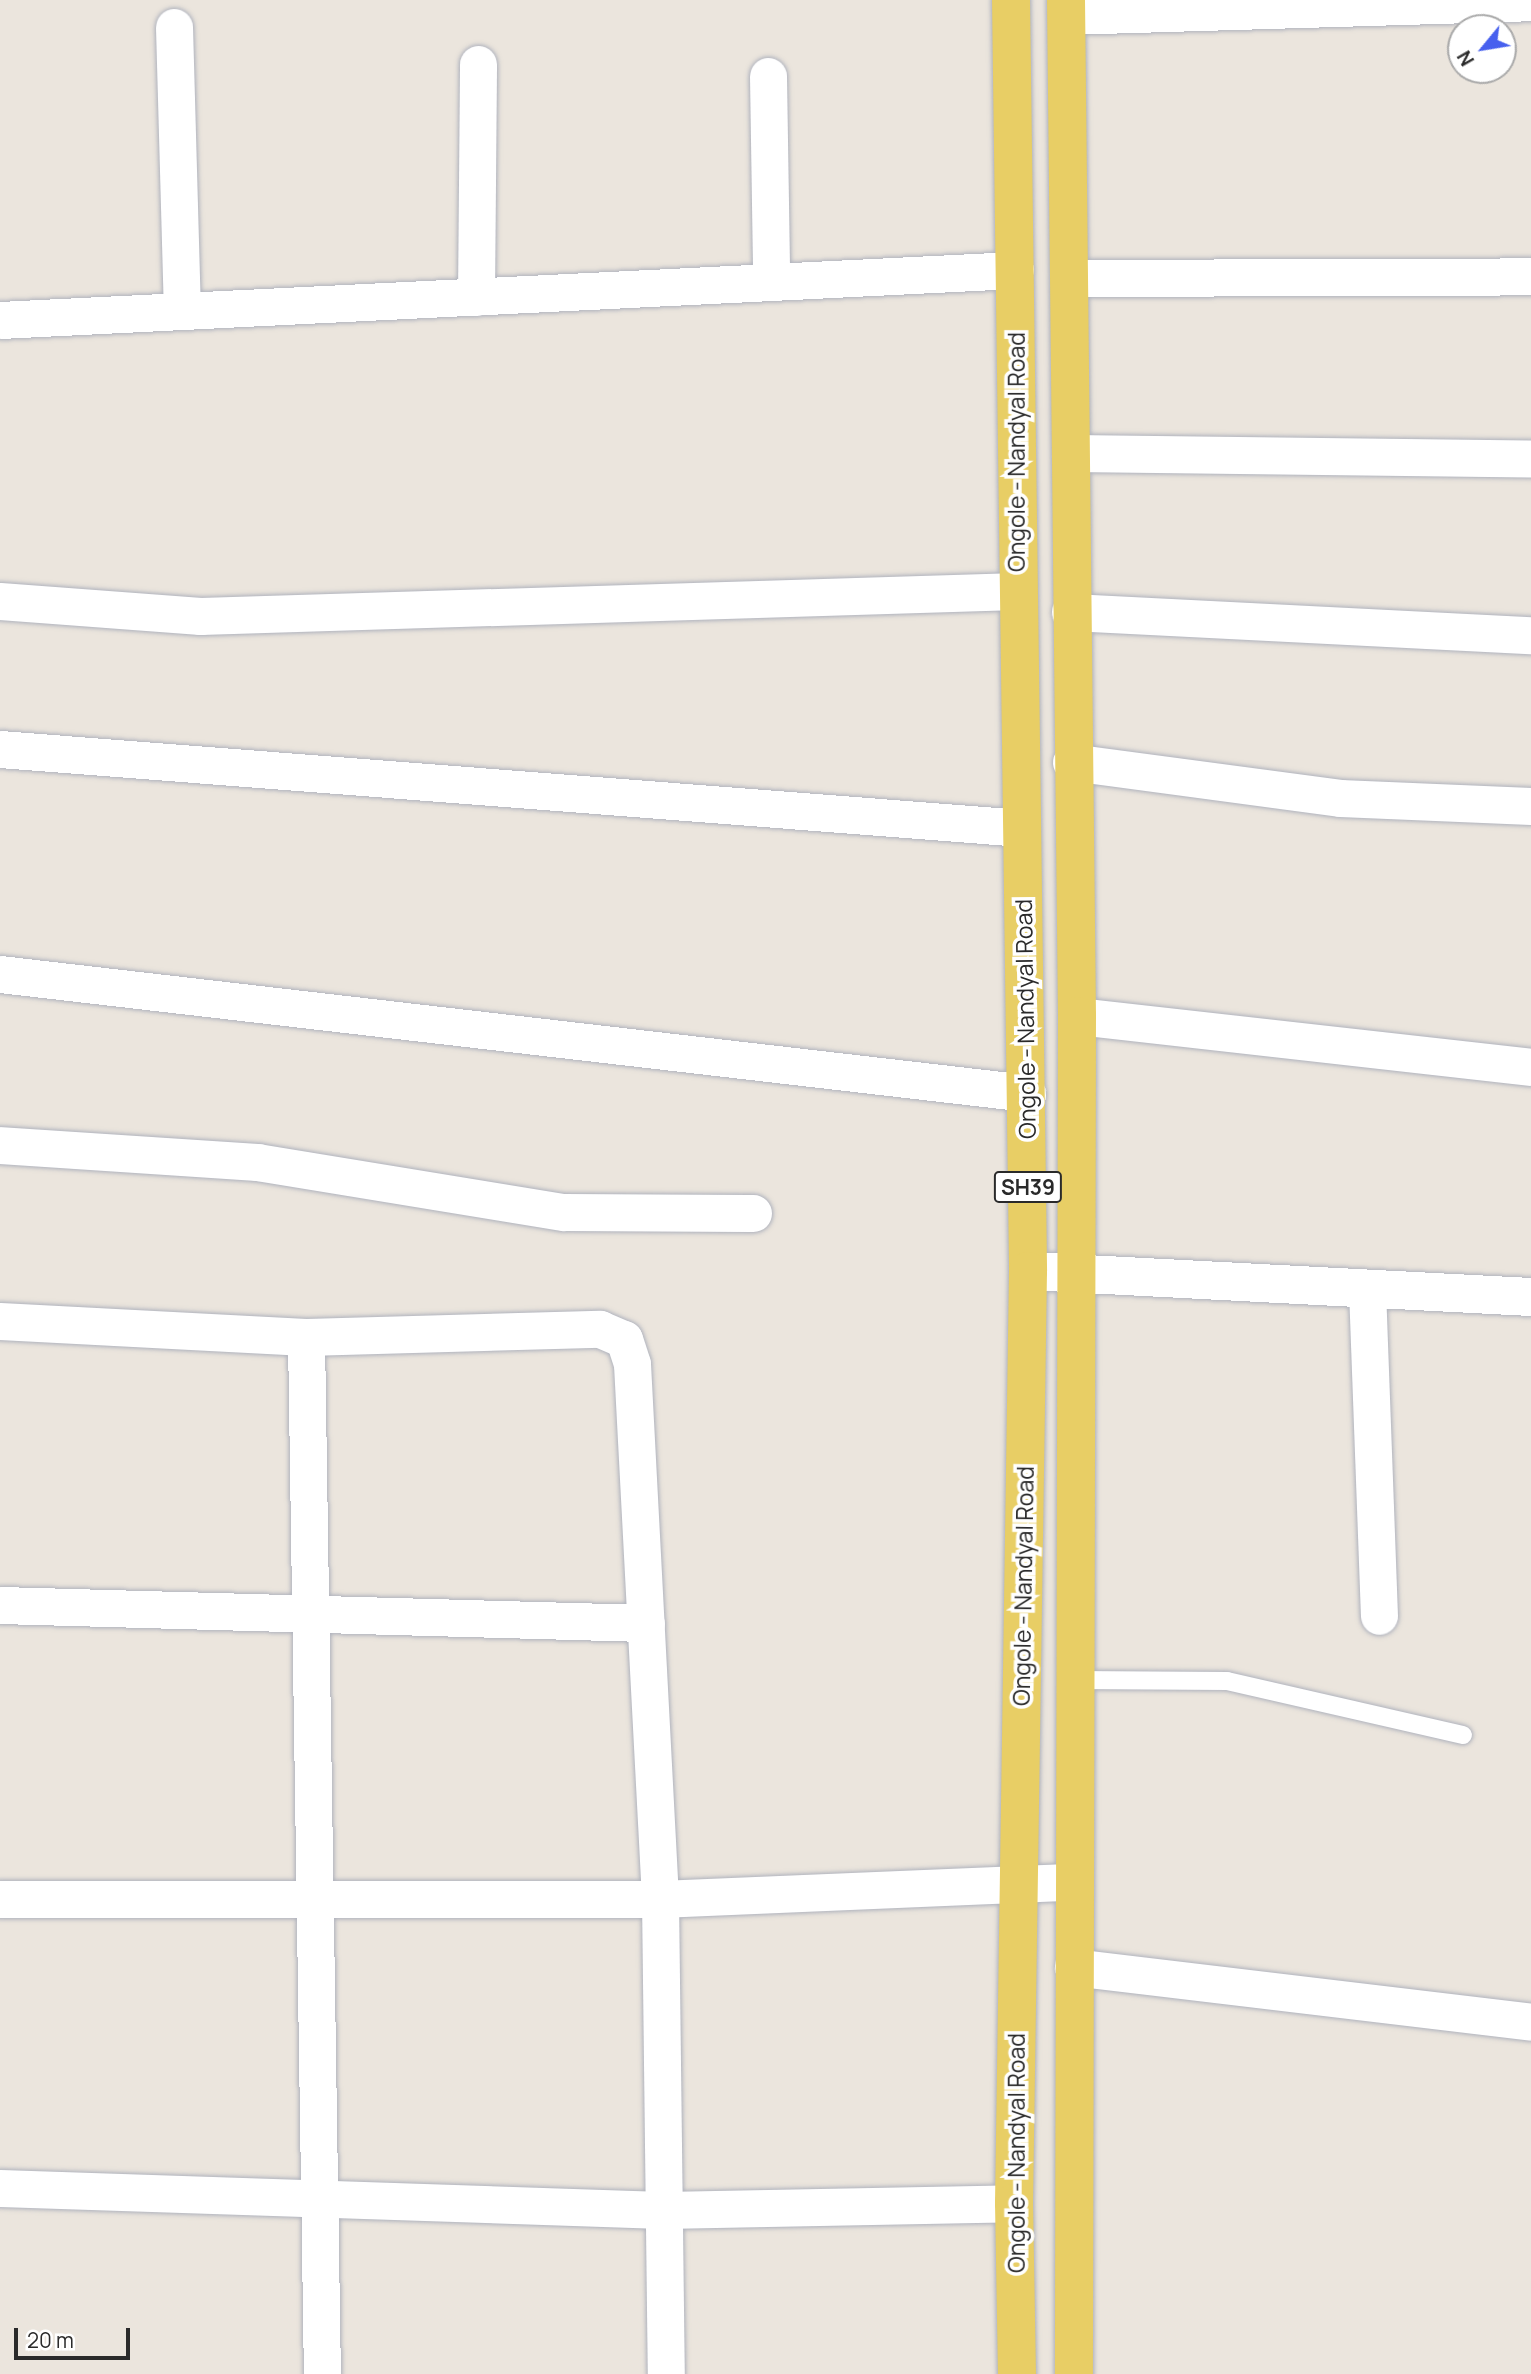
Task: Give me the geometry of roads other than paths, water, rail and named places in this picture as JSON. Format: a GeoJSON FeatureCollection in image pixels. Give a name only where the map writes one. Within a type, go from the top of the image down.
{"type":"FeatureCollection","features":[{"type":"Feature","properties":{"kind":"main road","name":"Ongole - Nandyal Road"},"geometry":{"type":"LineString","coordinates":[[1011,0],[1028,1271],[1014,2203],[1017,2374]]}},
{"type":"Feature","properties":{"kind":"main road","name":"SH39"},"geometry":{"type":"LineString","coordinates":[[1066,8],[1071,278],[1071,762],[1076,1016],[1074,2374]]}},
{"type":"Feature","properties":{"kind":"main road"},"geometry":{"type":"LineString","coordinates":[[1015,219],[1070,219]]}},
{"type":"Feature","properties":{"kind":"street"},"geometry":{"type":"LineString","coordinates":[[1066,8],[1531,2]]}},
{"type":"Feature","properties":{"kind":"street"},"geometry":{"type":"LineString","coordinates":[[174,27],[182,310]]}},
{"type":"Feature","properties":{"kind":"street"},"geometry":{"type":"LineString","coordinates":[[476,297],[478,64]]}},
{"type":"Feature","properties":{"kind":"street"},"geometry":{"type":"LineString","coordinates":[[768,76],[771,278]]}},
{"type":"Feature","properties":{"kind":"street"},"geometry":{"type":"LineString","coordinates":[[0,320],[476,297],[771,278],[1015,270]]}},
{"type":"Feature","properties":{"kind":"street"},"geometry":{"type":"LineString","coordinates":[[1071,278],[1531,276]]}},
{"type":"Feature","properties":{"kind":"street"},"geometry":{"type":"LineString","coordinates":[[1070,453],[1531,459]]}},
{"type":"Feature","properties":{"kind":"street"},"geometry":{"type":"LineString","coordinates":[[0,601],[200,616],[1017,591]]}},
{"type":"Feature","properties":{"kind":"street"},"geometry":{"type":"LineString","coordinates":[[1070,612],[1531,635]]}},
{"type":"Feature","properties":{"kind":"street"},"geometry":{"type":"LineString","coordinates":[[0,749],[1022,828]]}},
{"type":"Feature","properties":{"kind":"street"},"geometry":{"type":"LineString","coordinates":[[1071,762],[1340,798],[1531,806]]}},
{"type":"Feature","properties":{"kind":"street"},"geometry":{"type":"LineString","coordinates":[[0,974],[1027,1093]]}},
{"type":"Feature","properties":{"kind":"street"},"geometry":{"type":"LineString","coordinates":[[1076,1016],[1531,1067]]}},
{"type":"Feature","properties":{"kind":"street"},"geometry":{"type":"LineString","coordinates":[[0,1145],[257,1163],[564,1212],[753,1213]]}},
{"type":"Feature","properties":{"kind":"street"},"geometry":{"type":"LineString","coordinates":[[1028,1271],[1531,1297]]}},
{"type":"Feature","properties":{"kind":"street"},"geometry":{"type":"LineString","coordinates":[[1367,1289],[1380,1616]]}},
{"type":"Feature","properties":{"kind":"street"},"geometry":{"type":"LineString","coordinates":[[0,1321],[306,1337],[600,1329],[624,1339],[632,1364],[660,1899],[666,2374]]}},
{"type":"Feature","properties":{"kind":"street"},"geometry":{"type":"LineString","coordinates":[[306,1337],[321,2374]]}},
{"type":"Feature","properties":{"kind":"street"},"geometry":{"type":"LineString","coordinates":[[0,1605],[646,1623]]}},
{"type":"Feature","properties":{"kind":"street"},"geometry":{"type":"LineString","coordinates":[[0,1899],[660,1899],[1018,1881],[1074,1882]]}},
{"type":"Feature","properties":{"kind":"street"},"geometry":{"type":"LineString","coordinates":[[1073,1967],[1531,2022]]}},
{"type":"Feature","properties":{"kind":"street"},"geometry":{"type":"LineString","coordinates":[[0,2188],[663,2210],[1014,2203]]}},
{"type":"Feature","properties":{"kind":"lane"},"geometry":{"type":"LineString","coordinates":[[1074,1680],[1227,1681],[1463,1735]]}}]}
